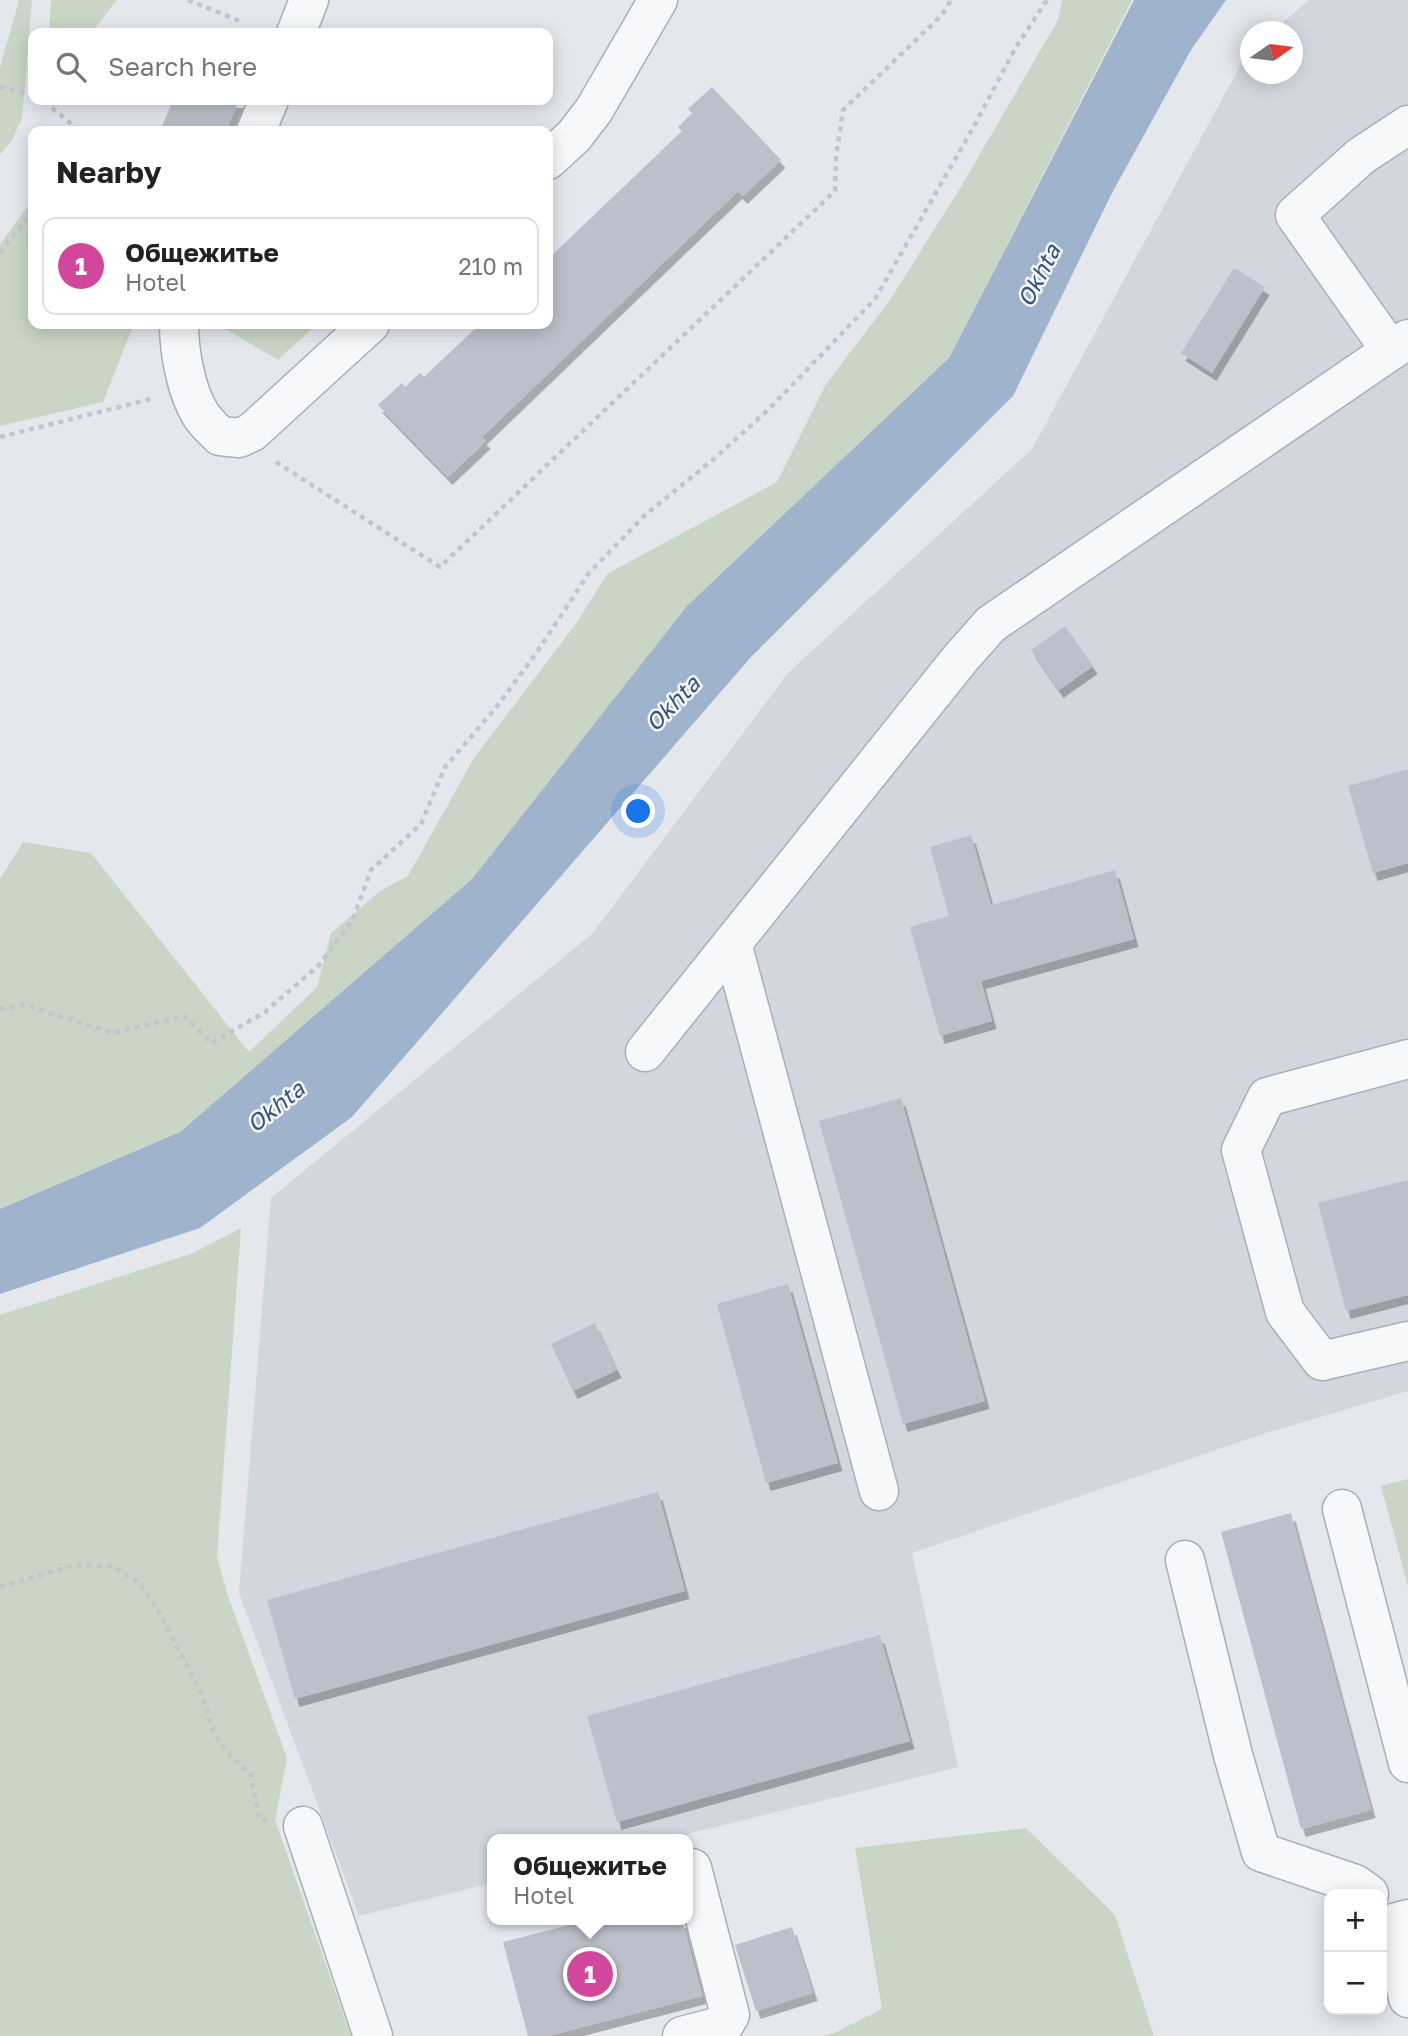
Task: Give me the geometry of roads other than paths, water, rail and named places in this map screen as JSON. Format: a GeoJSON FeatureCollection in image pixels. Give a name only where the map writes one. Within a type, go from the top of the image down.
{"type":"FeatureCollection","features":[{"type":"Feature","properties":{"kind":"street"},"geometry":{"type":"LineString","coordinates":[[298,28],[309,0]]}},
{"type":"Feature","properties":{"kind":"street"},"geometry":{"type":"LineString","coordinates":[[553,155],[574,136],[594,110],[657,0]]}},
{"type":"Feature","properties":{"kind":"street"},"geometry":{"type":"LineString","coordinates":[[258,126],[267,105]]}},
{"type":"Feature","properties":{"kind":"street"},"geometry":{"type":"LineString","coordinates":[[645,1052],[960,659],[991,624],[1399,345],[1295,215],[1361,156],[1408,125]]}},
{"type":"Feature","properties":{"kind":"street"},"geometry":{"type":"LineString","coordinates":[[179,329],[190,390],[201,415],[220,436],[239,438],[252,432],[365,329]]}},
{"type":"Feature","properties":{"kind":"street"},"geometry":{"type":"LineString","coordinates":[[732,943],[879,1491]]}},
{"type":"Feature","properties":{"kind":"street"},"geometry":{"type":"LineString","coordinates":[[1408,1059],[1267,1097],[1241,1150],[1285,1312],[1322,1361],[1408,1341]]}},
{"type":"Feature","properties":{"kind":"street"},"geometry":{"type":"LineString","coordinates":[[1342,1509],[1408,1763]]}},
{"type":"Feature","properties":{"kind":"street"},"geometry":{"type":"LineString","coordinates":[[1185,1560],[1233,1755],[1261,1852],[1355,1884],[1388,1911],[1408,1998]]}},
{"type":"Feature","properties":{"kind":"street"},"geometry":{"type":"LineString","coordinates":[[303,1826],[373,2036]]}},
{"type":"Feature","properties":{"kind":"street"},"geometry":{"type":"LineString","coordinates":[[682,2036],[724,2025],[730,2015],[693,1872]]}},
{"type":"Feature","properties":{"kind":"water","name":"Okhta"},"geometry":{"type":"Polygon","coordinates":[[[1134,0],[1226,0],[1191,50],[1112,193],[1013,396],[751,657],[352,1117],[200,1228],[0,1294],[0,1209],[180,1132],[472,879],[687,606],[949,358],[1134,0]]]}},
{"type":"Feature","properties":{"kind":"place","name":"Общежитье"},"geometry":{"type":"Point","coordinates":[590,1974]}}]}
